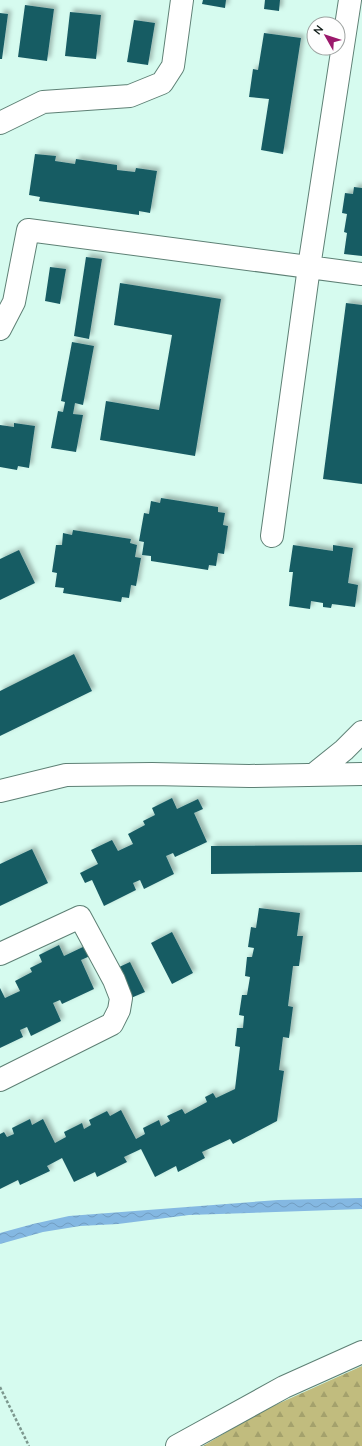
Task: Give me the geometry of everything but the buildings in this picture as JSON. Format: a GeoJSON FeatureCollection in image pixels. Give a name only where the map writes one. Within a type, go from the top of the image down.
{"type":"FeatureCollection","features":[{"type":"Feature","properties":{"kind":"street"},"geometry":{"type":"LineString","coordinates":[[0,123],[42,102],[130,96],[162,83],[173,66],[182,0]]}},
{"type":"Feature","properties":{"kind":"street"},"geometry":{"type":"LineString","coordinates":[[272,536],[309,267],[350,0]]}},
{"type":"Feature","properties":{"kind":"street"},"geometry":{"type":"LineString","coordinates":[[0,329],[14,302],[28,230],[362,274]]}},
{"type":"Feature","properties":{"kind":"street"},"geometry":{"type":"LineString","coordinates":[[312,775],[344,750],[362,732]]}},
{"type":"Feature","properties":{"kind":"street"},"geometry":{"type":"LineString","coordinates":[[0,791],[66,775],[152,774],[249,776],[362,774]]}},
{"type":"Feature","properties":{"kind":"street"},"geometry":{"type":"LineString","coordinates":[[0,954],[80,917],[114,980],[121,998],[119,1010],[112,1024],[0,1080]]}},
{"type":"Feature","properties":{"kind":"street"},"geometry":{"type":"LineString","coordinates":[[177,1446],[284,1387],[362,1352]]}},
{"type":"Feature","properties":{"kind":"path"},"geometry":{"type":"LineString","coordinates":[[0,1387],[29,1446]]}},
{"type":"Feature","properties":{"kind":"green space"},"geometry":{"type":"Polygon","coordinates":[[[362,1366],[362,1446],[203,1446],[262,1411],[362,1366]]]}},
{"type":"Feature","properties":{"kind":"water"},"geometry":{"type":"Polygon","coordinates":[[[362,1198],[362,1209],[189,1215],[118,1224],[80,1226],[43,1232],[0,1244],[0,1233],[69,1216],[278,1200],[362,1198]]]}}]}
